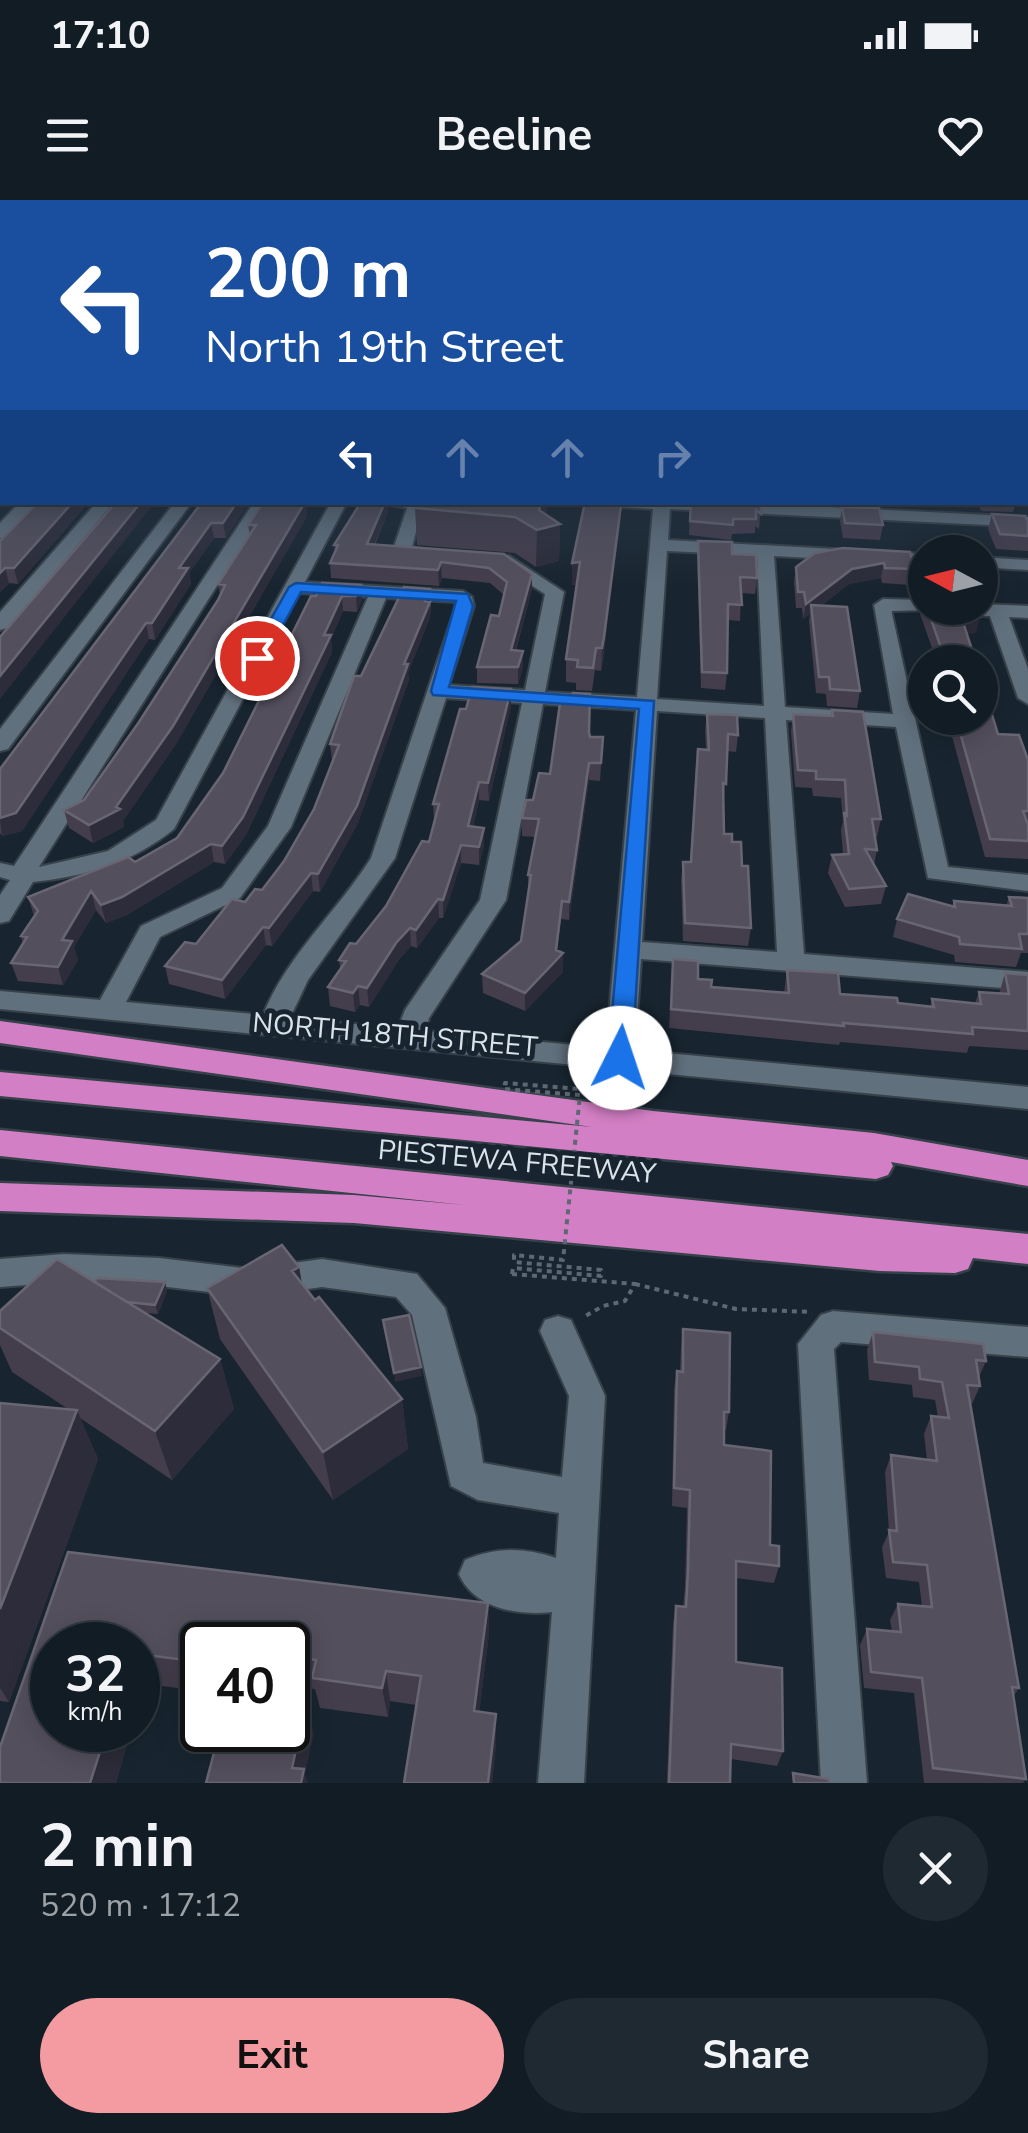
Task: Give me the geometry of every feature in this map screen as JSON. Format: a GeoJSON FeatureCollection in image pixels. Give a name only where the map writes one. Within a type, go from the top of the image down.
{"type":"FeatureCollection","features":[{"type":"Feature","properties":{"kind":"highway"},"geometry":{"type":"LineString","coordinates":[[0,1032],[653,1122],[874,1146],[1028,1173]]}},
{"type":"Feature","properties":{"kind":"highway","name":"PIESTEWA FREEWAY"},"geometry":{"type":"LineString","coordinates":[[0,1084],[1028,1181]]}},
{"type":"Feature","properties":{"kind":"highway","name":"PIESTEWA FREEWAY"},"geometry":{"type":"LineString","coordinates":[[0,1143],[1028,1249]]}},
{"type":"Feature","properties":{"kind":"highway"},"geometry":{"type":"LineString","coordinates":[[0,1198],[354,1209],[880,1256],[1028,1259]]}},
{"type":"Feature","properties":{"kind":"street"},"geometry":{"type":"LineString","coordinates":[[0,533],[27,505]]}},
{"type":"Feature","properties":{"kind":"street"},"geometry":{"type":"LineString","coordinates":[[0,624],[103,505]]}},
{"type":"Feature","properties":{"kind":"street"},"geometry":{"type":"LineString","coordinates":[[0,744],[182,505]]}},
{"type":"Feature","properties":{"kind":"street"},"geometry":{"type":"LineString","coordinates":[[0,915],[12,873],[27,862],[260,505]]}},
{"type":"Feature","properties":{"kind":"street"},"geometry":{"type":"LineString","coordinates":[[12,873],[100,864],[139,848],[166,824],[337,505]]}},
{"type":"Feature","properties":{"kind":"street"},"geometry":{"type":"LineString","coordinates":[[417,505],[402,550],[417,556],[454,558]]}},
{"type":"Feature","properties":{"kind":"street"},"geometry":{"type":"LineString","coordinates":[[620,1058],[662,505]]}},
{"type":"Feature","properties":{"kind":"street"},"geometry":{"type":"LineString","coordinates":[[714,505],[917,511],[1028,522]]}},
{"type":"Feature","properties":{"kind":"street"},"geometry":{"type":"LineString","coordinates":[[659,545],[908,558]]}},
{"type":"Feature","properties":{"kind":"street"},"geometry":{"type":"LineString","coordinates":[[765,551],[791,962]]}},
{"type":"Feature","properties":{"kind":"street"},"geometry":{"type":"LineString","coordinates":[[410,1036],[415,1017],[493,900],[555,592],[509,561],[491,560]]}},
{"type":"Feature","properties":{"kind":"street"},"geometry":{"type":"LineString","coordinates":[[998,563],[1028,564]]}},
{"type":"Feature","properties":{"kind":"street"},"geometry":{"type":"LineString","coordinates":[[274,1024],[290,983],[367,888],[384,858],[465,606],[463,597],[296,587]]}},
{"type":"Feature","properties":{"kind":"street"},"geometry":{"type":"LineString","coordinates":[[108,1010],[150,932],[231,893],[279,827],[379,592]]}},
{"type":"Feature","properties":{"kind":"street"},"geometry":{"type":"LineString","coordinates":[[908,606],[884,605],[938,873],[1028,882]]}},
{"type":"Feature","properties":{"kind":"street"},"geometry":{"type":"LineString","coordinates":[[1028,612],[998,610],[1028,698]]}},
{"type":"Feature","properties":{"kind":"street"},"geometry":{"type":"LineString","coordinates":[[440,691],[905,721]]}},
{"type":"Feature","properties":{"kind":"street"},"geometry":{"type":"LineString","coordinates":[[628,949],[1028,981]]}},
{"type":"Feature","properties":{"kind":"street","name":"NORTH 18TH STREET"},"geometry":{"type":"LineString","coordinates":[[0,1000],[410,1036],[1028,1098]]}},
{"type":"Feature","properties":{"kind":"street"},"geometry":{"type":"LineString","coordinates":[[0,1273],[64,1268],[121,1270],[251,1284],[322,1273],[405,1284],[428,1308],[457,1417],[466,1473],[478,1482],[580,1498]]}},
{"type":"Feature","properties":{"kind":"street"},"geometry":{"type":"LineString","coordinates":[[844,1783],[816,1344],[833,1326],[1028,1342]]}},
{"type":"Feature","properties":{"kind":"street"},"geometry":{"type":"LineString","coordinates":[[558,1332],[587,1396],[561,1783]]}},
{"type":"Feature","properties":{"kind":"path"},"geometry":{"type":"LineString","coordinates":[[558,1332],[603,1306],[624,1301],[635,1284],[512,1274],[513,1268],[600,1276],[601,1270],[514,1262],[514,1255],[563,1260],[580,1095],[504,1089],[505,1083],[644,1094],[644,1087]]}},
{"type":"Feature","properties":{"kind":"building"},"geometry":{"type":"Polygon","coordinates":[[[35,505],[70,505],[14,568],[5,568],[0,573],[0,541],[35,505]]]}},
{"type":"Feature","properties":{"kind":"building"},"geometry":{"type":"Polygon","coordinates":[[[113,505],[139,505],[0,676],[0,637],[113,505]]]}},
{"type":"Feature","properties":{"kind":"building"},"geometry":{"type":"Polygon","coordinates":[[[200,505],[235,505],[223,523],[211,523],[179,568],[188,568],[16,813],[0,818],[0,769],[200,505]]]}},
{"type":"Feature","properties":{"kind":"building"},"geometry":{"type":"Polygon","coordinates":[[[261,505],[303,505],[173,726],[116,807],[120,809],[89,825],[64,810],[84,800],[218,600],[225,585],[218,584],[256,525],[248,525],[261,505]]]}},
{"type":"Feature","properties":{"kind":"building"},"geometry":{"type":"Polygon","coordinates":[[[359,505],[384,505],[367,544],[504,554],[532,574],[511,650],[523,651],[518,667],[477,667],[491,615],[499,616],[507,582],[489,568],[441,562],[438,570],[330,563],[338,545],[334,545],[359,505]]]}},
{"type":"Feature","properties":{"kind":"building"},"geometry":{"type":"Polygon","coordinates":[[[540,505],[539,510],[560,524],[537,530],[515,517],[415,508],[540,505]]]}},
{"type":"Feature","properties":{"kind":"building"},"geometry":{"type":"Polygon","coordinates":[[[584,505],[621,505],[604,637],[602,648],[596,648],[593,668],[577,667],[578,660],[566,659],[580,562],[572,563],[584,505]]]}},
{"type":"Feature","properties":{"kind":"building"},"geometry":{"type":"Polygon","coordinates":[[[691,505],[761,505],[761,514],[756,510],[756,519],[733,519],[733,525],[690,521],[691,505]]]}},
{"type":"Feature","properties":{"kind":"building"},"geometry":{"type":"Polygon","coordinates":[[[842,507],[879,508],[883,525],[845,523],[842,507]]]}},
{"type":"Feature","properties":{"kind":"building"},"geometry":{"type":"Polygon","coordinates":[[[992,514],[1025,516],[1028,536],[1000,534],[992,514]]]}},
{"type":"Feature","properties":{"kind":"building"},"geometry":{"type":"Polygon","coordinates":[[[698,541],[732,542],[732,554],[756,555],[757,578],[740,577],[742,605],[728,604],[727,673],[702,672],[698,541]]]}},
{"type":"Feature","properties":{"kind":"building"},"geometry":{"type":"Polygon","coordinates":[[[843,548],[908,552],[908,569],[885,568],[884,563],[852,569],[806,604],[804,592],[798,592],[796,567],[815,553],[843,548]]]}},
{"type":"Feature","properties":{"kind":"building"},"geometry":{"type":"Polygon","coordinates":[[[322,583],[361,585],[356,596],[342,596],[324,635],[331,635],[243,817],[222,846],[211,844],[122,897],[101,905],[91,891],[62,940],[72,941],[58,967],[11,963],[27,937],[21,936],[38,911],[28,897],[128,857],[135,862],[177,838],[223,773],[311,596],[316,596],[322,583]]]}},
{"type":"Feature","properties":{"kind":"building"},"geometry":{"type":"Polygon","coordinates":[[[404,587],[430,589],[425,601],[430,602],[404,664],[408,664],[357,806],[318,874],[311,873],[222,980],[165,966],[185,942],[196,944],[232,899],[245,902],[255,889],[262,890],[284,861],[314,809],[339,745],[330,744],[354,676],[361,676],[404,587]]]}},
{"type":"Feature","properties":{"kind":"building"},"geometry":{"type":"Polygon","coordinates":[[[811,605],[847,607],[860,691],[830,689],[829,677],[819,677],[811,605]]]}},
{"type":"Feature","properties":{"kind":"building"},"geometry":{"type":"Polygon","coordinates":[[[933,625],[964,625],[970,645],[940,645],[933,625]]]}},
{"type":"Feature","properties":{"kind":"building"},"geometry":{"type":"Polygon","coordinates":[[[472,687],[511,689],[488,783],[479,782],[468,826],[484,828],[479,847],[461,845],[443,900],[438,899],[416,930],[410,928],[396,943],[367,988],[358,986],[353,993],[328,987],[346,961],[339,960],[350,943],[356,944],[386,906],[422,841],[429,842],[439,804],[433,804],[460,709],[466,709],[472,687]]]}},
{"type":"Feature","properties":{"kind":"building"},"geometry":{"type":"Polygon","coordinates":[[[573,693],[590,694],[589,732],[590,737],[603,737],[601,763],[589,763],[569,902],[562,901],[556,950],[563,953],[525,993],[482,974],[521,941],[539,819],[522,818],[526,800],[533,800],[539,773],[550,774],[560,703],[571,704],[573,693]]]}},
{"type":"Feature","properties":{"kind":"building"},"geometry":{"type":"Polygon","coordinates":[[[832,710],[863,712],[881,819],[872,819],[877,850],[865,849],[886,886],[849,889],[832,855],[849,854],[845,780],[816,779],[816,771],[798,770],[793,714],[833,716],[832,710]]]}},
{"type":"Feature","properties":{"kind":"building"},"geometry":{"type":"Polygon","coordinates":[[[707,714],[737,715],[738,735],[728,734],[726,784],[723,783],[724,834],[732,834],[732,842],[741,842],[742,866],[748,866],[751,928],[685,923],[683,862],[691,862],[698,749],[709,750],[707,714]]]}},
{"type":"Feature","properties":{"kind":"building"},"geometry":{"type":"Polygon","coordinates":[[[961,735],[1019,735],[1028,760],[1028,811],[1023,811],[1028,841],[990,839],[961,735]]]}},
{"type":"Feature","properties":{"kind":"building"},"geometry":{"type":"Polygon","coordinates":[[[908,894],[955,907],[954,901],[1012,906],[1009,897],[1028,898],[1028,934],[1019,934],[1022,949],[960,944],[959,937],[897,919],[908,894]]]}},
{"type":"Feature","properties":{"kind":"building"},"geometry":{"type":"Polygon","coordinates":[[[673,959],[698,961],[698,979],[712,980],[711,987],[789,993],[787,970],[838,973],[840,994],[897,998],[898,1003],[934,1007],[932,999],[981,1004],[979,992],[1009,994],[1005,973],[1028,975],[1028,1031],[972,1027],[973,1034],[671,1009],[673,959]]]}},
{"type":"Feature","properties":{"kind":"building"},"geometry":{"type":"Polygon","coordinates":[[[282,1245],[299,1267],[292,1271],[315,1300],[319,1297],[402,1399],[323,1452],[207,1288],[282,1245]]]}},
{"type":"Feature","properties":{"kind":"building"},"geometry":{"type":"Polygon","coordinates":[[[57,1259],[220,1359],[155,1431],[0,1328],[0,1311],[57,1259]]]}},
{"type":"Feature","properties":{"kind":"building"},"geometry":{"type":"Polygon","coordinates":[[[96,1278],[165,1282],[155,1305],[127,1302],[95,1282],[96,1278]]]}},
{"type":"Feature","properties":{"kind":"building"},"geometry":{"type":"Polygon","coordinates":[[[409,1315],[421,1367],[394,1373],[383,1320],[409,1315]]]}},
{"type":"Feature","properties":{"kind":"building"},"geometry":{"type":"Polygon","coordinates":[[[683,1329],[730,1333],[729,1412],[724,1412],[724,1445],[771,1451],[770,1545],[779,1546],[779,1566],[736,1561],[736,1662],[782,1668],[783,1751],[731,1744],[730,1783],[669,1783],[676,1606],[686,1607],[688,1570],[690,1490],[674,1488],[677,1371],[683,1372],[683,1329]]]}},
{"type":"Feature","properties":{"kind":"building"},"geometry":{"type":"Polygon","coordinates":[[[873,1332],[983,1344],[986,1361],[976,1360],[980,1386],[967,1385],[1019,1688],[1012,1687],[1026,1779],[933,1768],[922,1678],[871,1672],[867,1629],[901,1632],[898,1604],[932,1607],[927,1565],[893,1562],[889,1530],[897,1531],[891,1455],[937,1461],[931,1416],[949,1418],[942,1382],[920,1379],[919,1367],[875,1362],[873,1332]]]}},
{"type":"Feature","properties":{"kind":"building"},"geometry":{"type":"Polygon","coordinates":[[[0,1403],[77,1410],[0,1609],[0,1403]]]}},
{"type":"Feature","properties":{"kind":"building"},"geometry":{"type":"Polygon","coordinates":[[[68,1552],[488,1603],[474,1711],[496,1714],[488,1783],[404,1783],[421,1676],[386,1671],[382,1688],[312,1678],[316,1660],[310,1659],[310,1622],[180,1622],[180,1659],[160,1657],[160,1622],[44,1622],[68,1552]]]}},
{"type":"Feature","properties":{"kind":"building"},"geometry":{"type":"Polygon","coordinates":[[[30,1661],[30,1752],[100,1752],[90,1783],[0,1783],[0,1747],[30,1661]]]}},
{"type":"Feature","properties":{"kind":"building"},"geometry":{"type":"Polygon","coordinates":[[[214,1752],[296,1752],[292,1768],[304,1769],[301,1783],[206,1783],[214,1752]]]}},
{"type":"Feature","properties":{"kind":"building"},"geometry":{"type":"Polygon","coordinates":[[[793,1773],[829,1779],[829,1783],[794,1783],[793,1773]]]}},
{"type":"Feature","properties":{"kind":"route"},"geometry":{"type":"LineString","coordinates":[[257,658],[296,587],[463,597],[465,606],[440,691],[648,704],[620,1058]]}}]}
